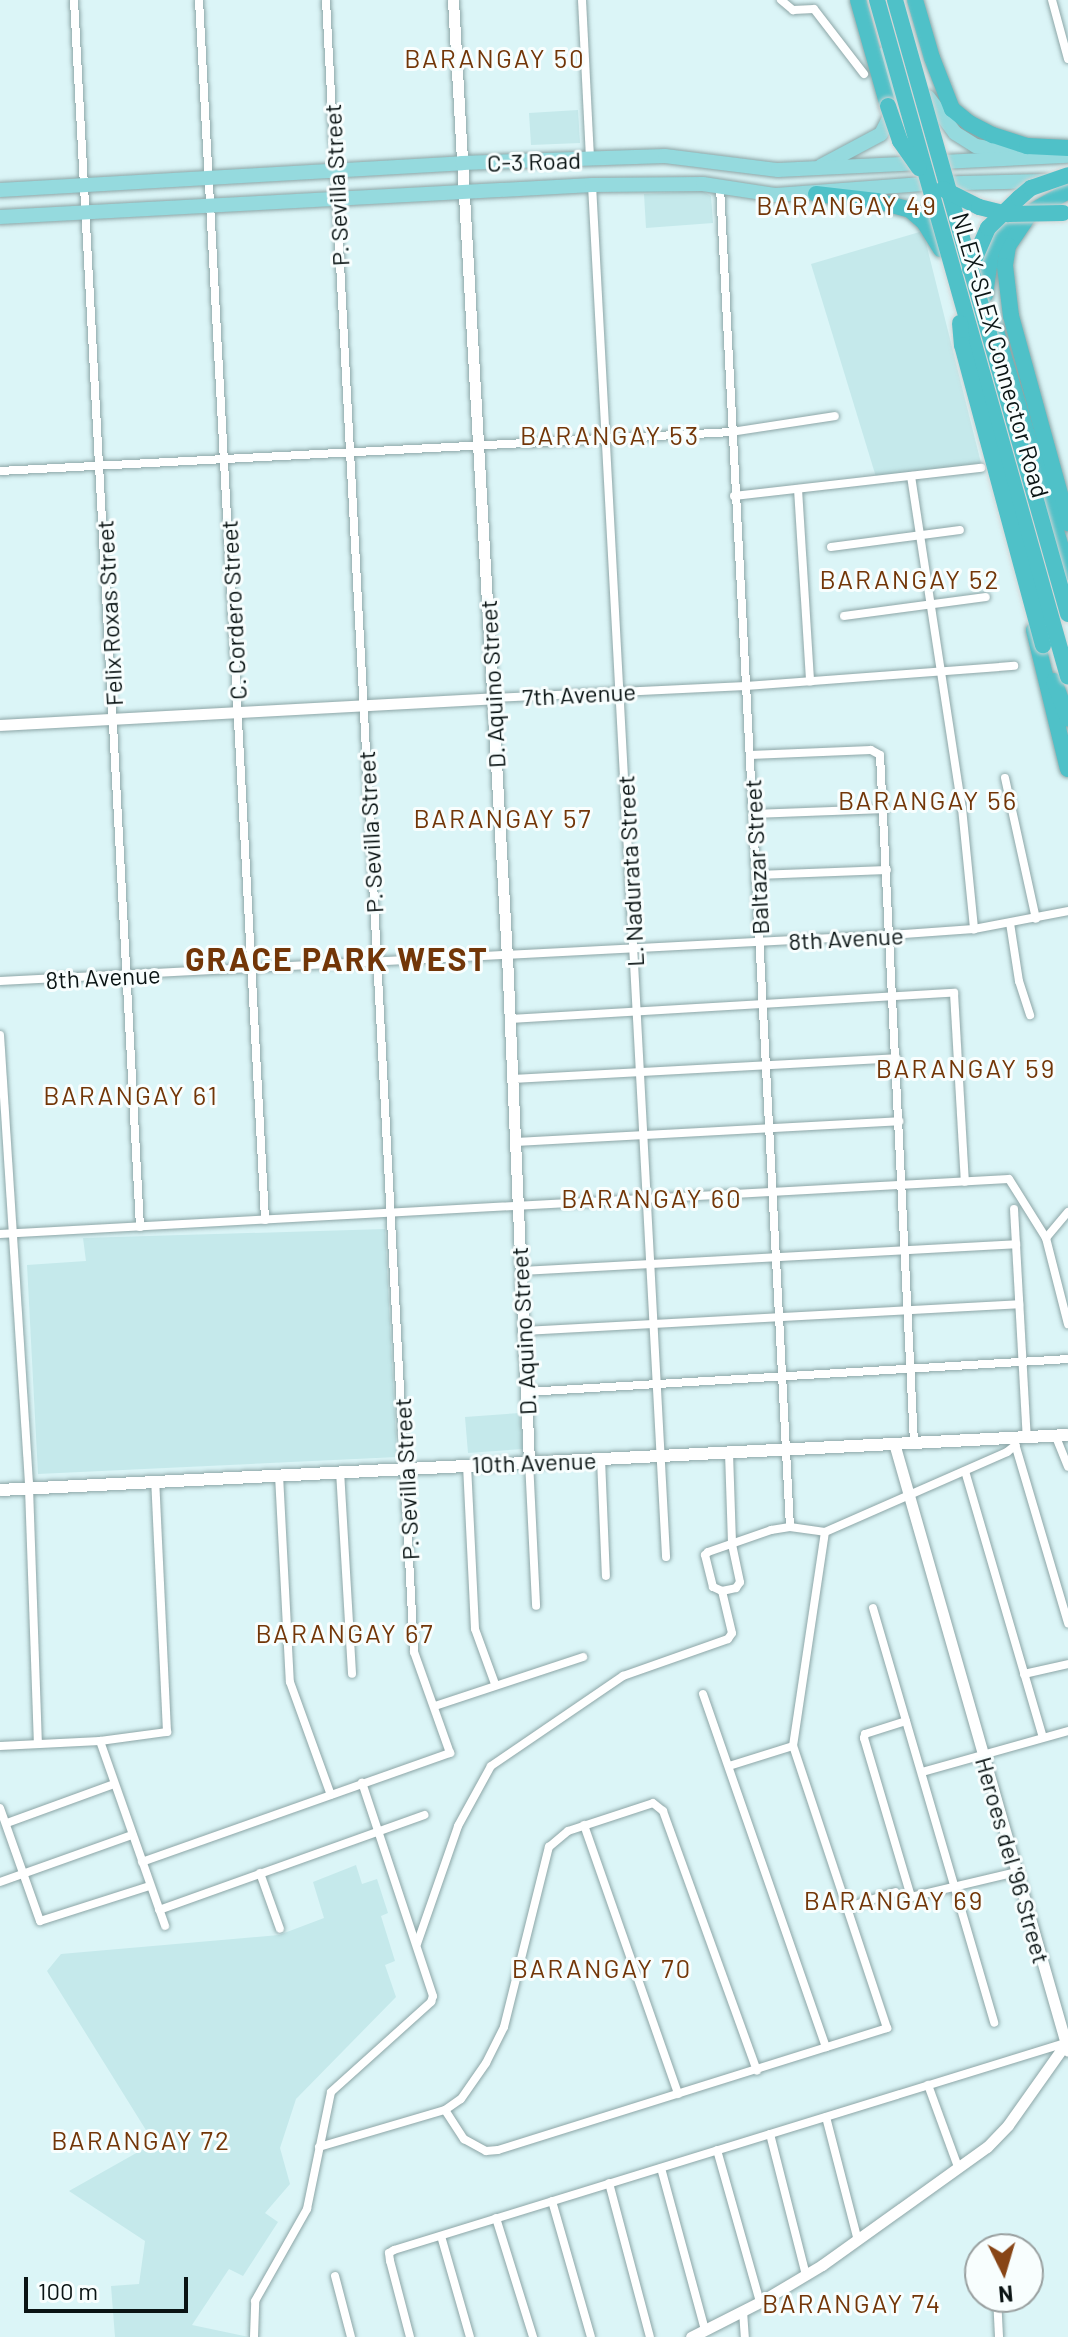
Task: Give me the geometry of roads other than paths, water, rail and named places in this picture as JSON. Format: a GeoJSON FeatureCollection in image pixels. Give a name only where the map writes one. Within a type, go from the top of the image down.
{"type":"FeatureCollection","features":[{"type":"Feature","properties":{"kind":"highway"},"geometry":{"type":"LineString","coordinates":[[858,0],[900,141],[921,171],[947,192],[979,207],[1008,214],[1068,213]]}},
{"type":"Feature","properties":{"kind":"highway","name":"NLEX-SLEX Connector Road"},"geometry":{"type":"LineString","coordinates":[[877,0],[1068,677]]}},
{"type":"Feature","properties":{"kind":"highway","name":"NLEX-SLEX Connector Road"},"geometry":{"type":"LineString","coordinates":[[895,0],[1068,614]]}},
{"type":"Feature","properties":{"kind":"highway"},"geometry":{"type":"LineString","coordinates":[[915,0],[932,58],[952,109],[969,123],[1016,142],[1068,148]]}},
{"type":"Feature","properties":{"kind":"highway"},"geometry":{"type":"LineString","coordinates":[[985,295],[991,252],[1003,226],[1020,206],[1068,180]]}},
{"type":"Feature","properties":{"kind":"highway"},"geometry":{"type":"LineString","coordinates":[[1068,180],[1031,188],[988,228],[967,278],[960,326],[962,345],[1039,630],[1068,719]]}},
{"type":"Feature","properties":{"kind":"highway"},"geometry":{"type":"LineString","coordinates":[[953,183],[1068,571]]}},
{"type":"Feature","properties":{"kind":"highway"},"geometry":{"type":"LineString","coordinates":[[923,184],[990,427],[1048,695],[1068,769]]}},
{"type":"Feature","properties":{"kind":"highway"},"geometry":{"type":"LineString","coordinates":[[1068,191],[1031,212],[1008,246],[1005,266],[1011,316],[1068,523]]}},
{"type":"Feature","properties":{"kind":"highway"},"geometry":{"type":"LineString","coordinates":[[816,194],[877,201],[910,210],[924,222],[941,249]]}},
{"type":"Feature","properties":{"kind":"highway"},"geometry":{"type":"LineString","coordinates":[[990,427],[1022,418]]}},
{"type":"Feature","properties":{"kind":"main road"},"geometry":{"type":"LineString","coordinates":[[870,0],[923,184]]}},
{"type":"Feature","properties":{"kind":"main road"},"geometry":{"type":"LineString","coordinates":[[902,0],[953,183]]}},
{"type":"Feature","properties":{"kind":"main road"},"geometry":{"type":"LineString","coordinates":[[814,170],[881,134],[893,115],[892,85]]}},
{"type":"Feature","properties":{"kind":"main road"},"geometry":{"type":"LineString","coordinates":[[928,97],[955,133],[976,146],[1046,157]]}},
{"type":"Feature","properties":{"kind":"main road","name":"C-3 Road"},"geometry":{"type":"LineString","coordinates":[[0,190],[462,163],[665,156],[778,170],[1068,156]]}},
{"type":"Feature","properties":{"kind":"main road"},"geometry":{"type":"LineString","coordinates":[[870,167],[872,188]]}},
{"type":"Feature","properties":{"kind":"main road","name":"C-3 Road"},"geometry":{"type":"LineString","coordinates":[[0,217],[592,185],[683,183],[776,195],[923,184],[1068,180]]}},
{"type":"Feature","properties":{"kind":"main road","name":"10th Avenue"},"geometry":{"type":"LineString","coordinates":[[0,1490],[1062,1436]]}},
{"type":"Feature","properties":{"kind":"street","name":"Felix Roxas Street"},"geometry":{"type":"LineString","coordinates":[[74,0],[140,1227]]}},
{"type":"Feature","properties":{"kind":"street","name":"C. Cordero Street"},"geometry":{"type":"LineString","coordinates":[[199,0],[265,1220]]}},
{"type":"Feature","properties":{"kind":"street","name":"P. Sevilla Street"},"geometry":{"type":"LineString","coordinates":[[326,0],[414,1652],[450,1753],[362,1783]]}},
{"type":"Feature","properties":{"kind":"street","name":"D. Aquino Street"},"geometry":{"type":"LineString","coordinates":[[453,0],[507,956],[536,1606]]}},
{"type":"Feature","properties":{"kind":"street"},"geometry":{"type":"LineString","coordinates":[[582,0],[590,159]]}},
{"type":"Feature","properties":{"kind":"street"},"geometry":{"type":"LineString","coordinates":[[781,0],[793,10],[814,9],[864,74]]}},
{"type":"Feature","properties":{"kind":"street"},"geometry":{"type":"LineString","coordinates":[[1052,0],[1068,59]]}},
{"type":"Feature","properties":{"kind":"street","name":"L. Nadurata Street"},"geometry":{"type":"LineString","coordinates":[[592,185],[663,1455],[666,1557]]}},
{"type":"Feature","properties":{"kind":"street","name":"Baltazar Street"},"geometry":{"type":"LineString","coordinates":[[720,187],[734,496],[775,1192],[790,1527]]}},
{"type":"Feature","properties":{"kind":"street"},"geometry":{"type":"LineString","coordinates":[[0,471],[731,432],[835,416]]}},
{"type":"Feature","properties":{"kind":"street"},"geometry":{"type":"LineString","coordinates":[[734,496],[981,468]]}},
{"type":"Feature","properties":{"kind":"street"},"geometry":{"type":"LineString","coordinates":[[911,476],[962,808],[974,929]]}},
{"type":"Feature","properties":{"kind":"street"},"geometry":{"type":"LineString","coordinates":[[798,489],[810,682]]}},
{"type":"Feature","properties":{"kind":"street"},"geometry":{"type":"LineString","coordinates":[[831,547],[960,530]]}},
{"type":"Feature","properties":{"kind":"street"},"geometry":{"type":"LineString","coordinates":[[844,616],[986,597]]}},
{"type":"Feature","properties":{"kind":"street","name":"7th Avenue"},"geometry":{"type":"LineString","coordinates":[[0,725],[746,686],[1014,666]]}},
{"type":"Feature","properties":{"kind":"street"},"geometry":{"type":"LineString","coordinates":[[750,755],[877,751],[885,809],[914,1442]]}},
{"type":"Feature","properties":{"kind":"street"},"geometry":{"type":"LineString","coordinates":[[1005,778],[1036,919]]}},
{"type":"Feature","properties":{"kind":"street"},"geometry":{"type":"LineString","coordinates":[[753,814],[885,809]]}},
{"type":"Feature","properties":{"kind":"street"},"geometry":{"type":"LineString","coordinates":[[757,875],[887,870]]}},
{"type":"Feature","properties":{"kind":"street","name":"8th Avenue"},"geometry":{"type":"LineString","coordinates":[[0,981],[890,935],[974,929],[1068,911]]}},
{"type":"Feature","properties":{"kind":"street"},"geometry":{"type":"LineString","coordinates":[[1010,923],[1019,981],[1030,1015]]}},
{"type":"Feature","properties":{"kind":"street"},"geometry":{"type":"LineString","coordinates":[[510,1019],[955,995],[965,1182]]}},
{"type":"Feature","properties":{"kind":"street"},"geometry":{"type":"LineString","coordinates":[[0,1035],[29,1488],[38,1744]]}},
{"type":"Feature","properties":{"kind":"street"},"geometry":{"type":"LineString","coordinates":[[512,1079],[896,1058]]}},
{"type":"Feature","properties":{"kind":"street"},"geometry":{"type":"LineString","coordinates":[[515,1142],[899,1121]]}},
{"type":"Feature","properties":{"kind":"street"},"geometry":{"type":"LineString","coordinates":[[0,1234],[1009,1179],[1046,1238],[1068,1324]]}},
{"type":"Feature","properties":{"kind":"street"},"geometry":{"type":"LineString","coordinates":[[1014,1209],[1021,1362],[1019,1440],[1068,1623]]}},
{"type":"Feature","properties":{"kind":"street"},"geometry":{"type":"LineString","coordinates":[[1046,1238],[1068,1212]]}},
{"type":"Feature","properties":{"kind":"street"},"geometry":{"type":"LineString","coordinates":[[521,1271],[1016,1244]]}},
{"type":"Feature","properties":{"kind":"street"},"geometry":{"type":"LineString","coordinates":[[523,1331],[1019,1304]]}},
{"type":"Feature","properties":{"kind":"street"},"geometry":{"type":"LineString","coordinates":[[526,1392],[1068,1359]]}},
{"type":"Feature","properties":{"kind":"street"},"geometry":{"type":"LineString","coordinates":[[1062,1436],[1068,1467]]}},
{"type":"Feature","properties":{"kind":"street"},"geometry":{"type":"LineString","coordinates":[[729,1451],[732,1543],[740,1582],[736,1588],[722,1591],[713,1587],[705,1555],[732,1543],[790,1527],[825,1532],[965,1471],[1019,1440]]}},
{"type":"Feature","properties":{"kind":"street","name":"Heroes del '96 Street"},"geometry":{"type":"LineString","coordinates":[[894,1443],[1067,2047]]}},
{"type":"Feature","properties":{"kind":"street"},"geometry":{"type":"LineString","coordinates":[[601,1459],[606,1576]]}},
{"type":"Feature","properties":{"kind":"street"},"geometry":{"type":"LineString","coordinates":[[467,1465],[475,1629],[495,1684]]}},
{"type":"Feature","properties":{"kind":"street"},"geometry":{"type":"LineString","coordinates":[[340,1471],[352,1674]]}},
{"type":"Feature","properties":{"kind":"street"},"geometry":{"type":"LineString","coordinates":[[965,1471],[1043,1737]]}},
{"type":"Feature","properties":{"kind":"street"},"geometry":{"type":"LineString","coordinates":[[279,1475],[290,1682],[331,1795]]}},
{"type":"Feature","properties":{"kind":"street"},"geometry":{"type":"LineString","coordinates":[[0,1746],[100,1741],[167,1732],[155,1481]]}},
{"type":"Feature","properties":{"kind":"street"},"geometry":{"type":"LineString","coordinates":[[445,2110],[464,2139],[486,2151],[887,2028],[794,1750],[825,1532]]}},
{"type":"Feature","properties":{"kind":"street"},"geometry":{"type":"LineString","coordinates":[[417,1945],[458,1826],[491,1766],[623,1676],[728,1639],[732,1633],[722,1591]]}},
{"type":"Feature","properties":{"kind":"street"},"geometry":{"type":"LineString","coordinates":[[873,1608],[994,2023]]}},
{"type":"Feature","properties":{"kind":"street"},"geometry":{"type":"LineString","coordinates":[[435,1706],[583,1657]]}},
{"type":"Feature","properties":{"kind":"street"},"geometry":{"type":"LineString","coordinates":[[1024,1674],[1068,1664]]}},
{"type":"Feature","properties":{"kind":"street"},"geometry":{"type":"LineString","coordinates":[[703,1694],[826,2047]]}},
{"type":"Feature","properties":{"kind":"street"},"geometry":{"type":"LineString","coordinates":[[906,1721],[865,1734],[864,1738],[913,1899],[1017,1872]]}},
{"type":"Feature","properties":{"kind":"street"},"geometry":{"type":"LineString","coordinates":[[922,1772],[1068,1731]]}},
{"type":"Feature","properties":{"kind":"street"},"geometry":{"type":"LineString","coordinates":[[100,1741],[165,1926]]}},
{"type":"Feature","properties":{"kind":"street"},"geometry":{"type":"LineString","coordinates":[[729,1766],[794,1750]]}},
{"type":"Feature","properties":{"kind":"street"},"geometry":{"type":"LineString","coordinates":[[142,1862],[362,1783],[432,1988],[431,2002],[331,2092],[305,2217],[255,2301],[254,2337]]}},
{"type":"Feature","properties":{"kind":"street"},"geometry":{"type":"LineString","coordinates":[[7,1823],[114,1784]]}},
{"type":"Feature","properties":{"kind":"street"},"geometry":{"type":"LineString","coordinates":[[319,2147],[445,2110],[461,2099],[475,2081],[504,2027],[549,1847],[558,1837],[584,1825],[642,1805],[658,1804],[757,2070]]}},
{"type":"Feature","properties":{"kind":"street"},"geometry":{"type":"LineString","coordinates":[[0,1808],[37,1916],[46,1921],[150,1886]]}},
{"type":"Feature","properties":{"kind":"street"},"geometry":{"type":"LineString","coordinates":[[159,1910],[424,1815]]}},
{"type":"Feature","properties":{"kind":"street"},"geometry":{"type":"LineString","coordinates":[[584,1825],[678,2094]]}},
{"type":"Feature","properties":{"kind":"street"},"geometry":{"type":"LineString","coordinates":[[0,1882],[132,1835]]}},
{"type":"Feature","properties":{"kind":"street"},"geometry":{"type":"LineString","coordinates":[[260,1873],[280,1929]]}},
{"type":"Feature","properties":{"kind":"street"},"geometry":{"type":"LineString","coordinates":[[845,1908],[896,1892]]}},
{"type":"Feature","properties":{"kind":"street"},"geometry":{"type":"LineString","coordinates":[[410,2337],[389,2253],[928,2085],[1067,2047]]}},
{"type":"Feature","properties":{"kind":"street"},"geometry":{"type":"LineString","coordinates":[[691,2337],[806,2275],[987,2147],[1008,2125],[1067,2047]]}},
{"type":"Feature","properties":{"kind":"street"},"geometry":{"type":"LineString","coordinates":[[928,2085],[958,2167]]}},
{"type":"Feature","properties":{"kind":"street"},"geometry":{"type":"LineString","coordinates":[[826,2117],[858,2241]]}},
{"type":"Feature","properties":{"kind":"street"},"geometry":{"type":"LineString","coordinates":[[770,2134],[806,2275]]}},
{"type":"Feature","properties":{"kind":"street"},"geometry":{"type":"LineString","coordinates":[[717,2150],[760,2302]]}},
{"type":"Feature","properties":{"kind":"street"},"geometry":{"type":"LineString","coordinates":[[661,2168],[705,2330]]}},
{"type":"Feature","properties":{"kind":"street"},"geometry":{"type":"LineString","coordinates":[[609,2183],[650,2337]]}},
{"type":"Feature","properties":{"kind":"street"},"geometry":{"type":"LineString","coordinates":[[552,2201],[591,2337]]}},
{"type":"Feature","properties":{"kind":"street"},"geometry":{"type":"LineString","coordinates":[[496,2218],[533,2337]]}},
{"type":"Feature","properties":{"kind":"street"},"geometry":{"type":"LineString","coordinates":[[441,2236],[470,2337]]}},
{"type":"Feature","properties":{"kind":"street"},"geometry":{"type":"LineString","coordinates":[[335,2276],[351,2337]]}},
{"type":"Feature","properties":{"kind":"street"},"geometry":{"type":"LineString","coordinates":[[743,2311],[745,2337]]}},
{"type":"Feature","properties":{"kind":"street"},"geometry":{"type":"LineString","coordinates":[[998,2313],[999,2337]]}},
{"type":"Feature","properties":{"kind":"district","name":"BARANGAY 50"},"geometry":{"type":"Point","coordinates":[495,58]}},
{"type":"Feature","properties":{"kind":"district","name":"BARANGAY 49"},"geometry":{"type":"Point","coordinates":[847,205]}},
{"type":"Feature","properties":{"kind":"district","name":"BARANGAY 53"},"geometry":{"type":"Point","coordinates":[610,435]}},
{"type":"Feature","properties":{"kind":"district","name":"BARANGAY 52"},"geometry":{"type":"Point","coordinates":[910,579]}},
{"type":"Feature","properties":{"kind":"district","name":"BARANGAY 56"},"geometry":{"type":"Point","coordinates":[928,800]}},
{"type":"Feature","properties":{"kind":"district","name":"BARANGAY 57"},"geometry":{"type":"Point","coordinates":[503,818]}},
{"type":"Feature","properties":{"kind":"district","name":"GRACE PARK WEST"},"geometry":{"type":"Point","coordinates":[337,958]}},
{"type":"Feature","properties":{"kind":"district","name":"BARANGAY 59"},"geometry":{"type":"Point","coordinates":[966,1068]}},
{"type":"Feature","properties":{"kind":"district","name":"BARANGAY 61"},"geometry":{"type":"Point","coordinates":[131,1095]}},
{"type":"Feature","properties":{"kind":"district","name":"BARANGAY 60"},"geometry":{"type":"Point","coordinates":[652,1198]}},
{"type":"Feature","properties":{"kind":"district","name":"BARANGAY 67"},"geometry":{"type":"Point","coordinates":[345,1633]}},
{"type":"Feature","properties":{"kind":"district","name":"BARANGAY 69"},"geometry":{"type":"Point","coordinates":[894,1900]}},
{"type":"Feature","properties":{"kind":"district","name":"BARANGAY 70"},"geometry":{"type":"Point","coordinates":[602,1968]}},
{"type":"Feature","properties":{"kind":"district","name":"BARANGAY 72"},"geometry":{"type":"Point","coordinates":[141,2140]}},
{"type":"Feature","properties":{"kind":"district","name":"BARANGAY 74"},"geometry":{"type":"Point","coordinates":[852,2303]}}]}
